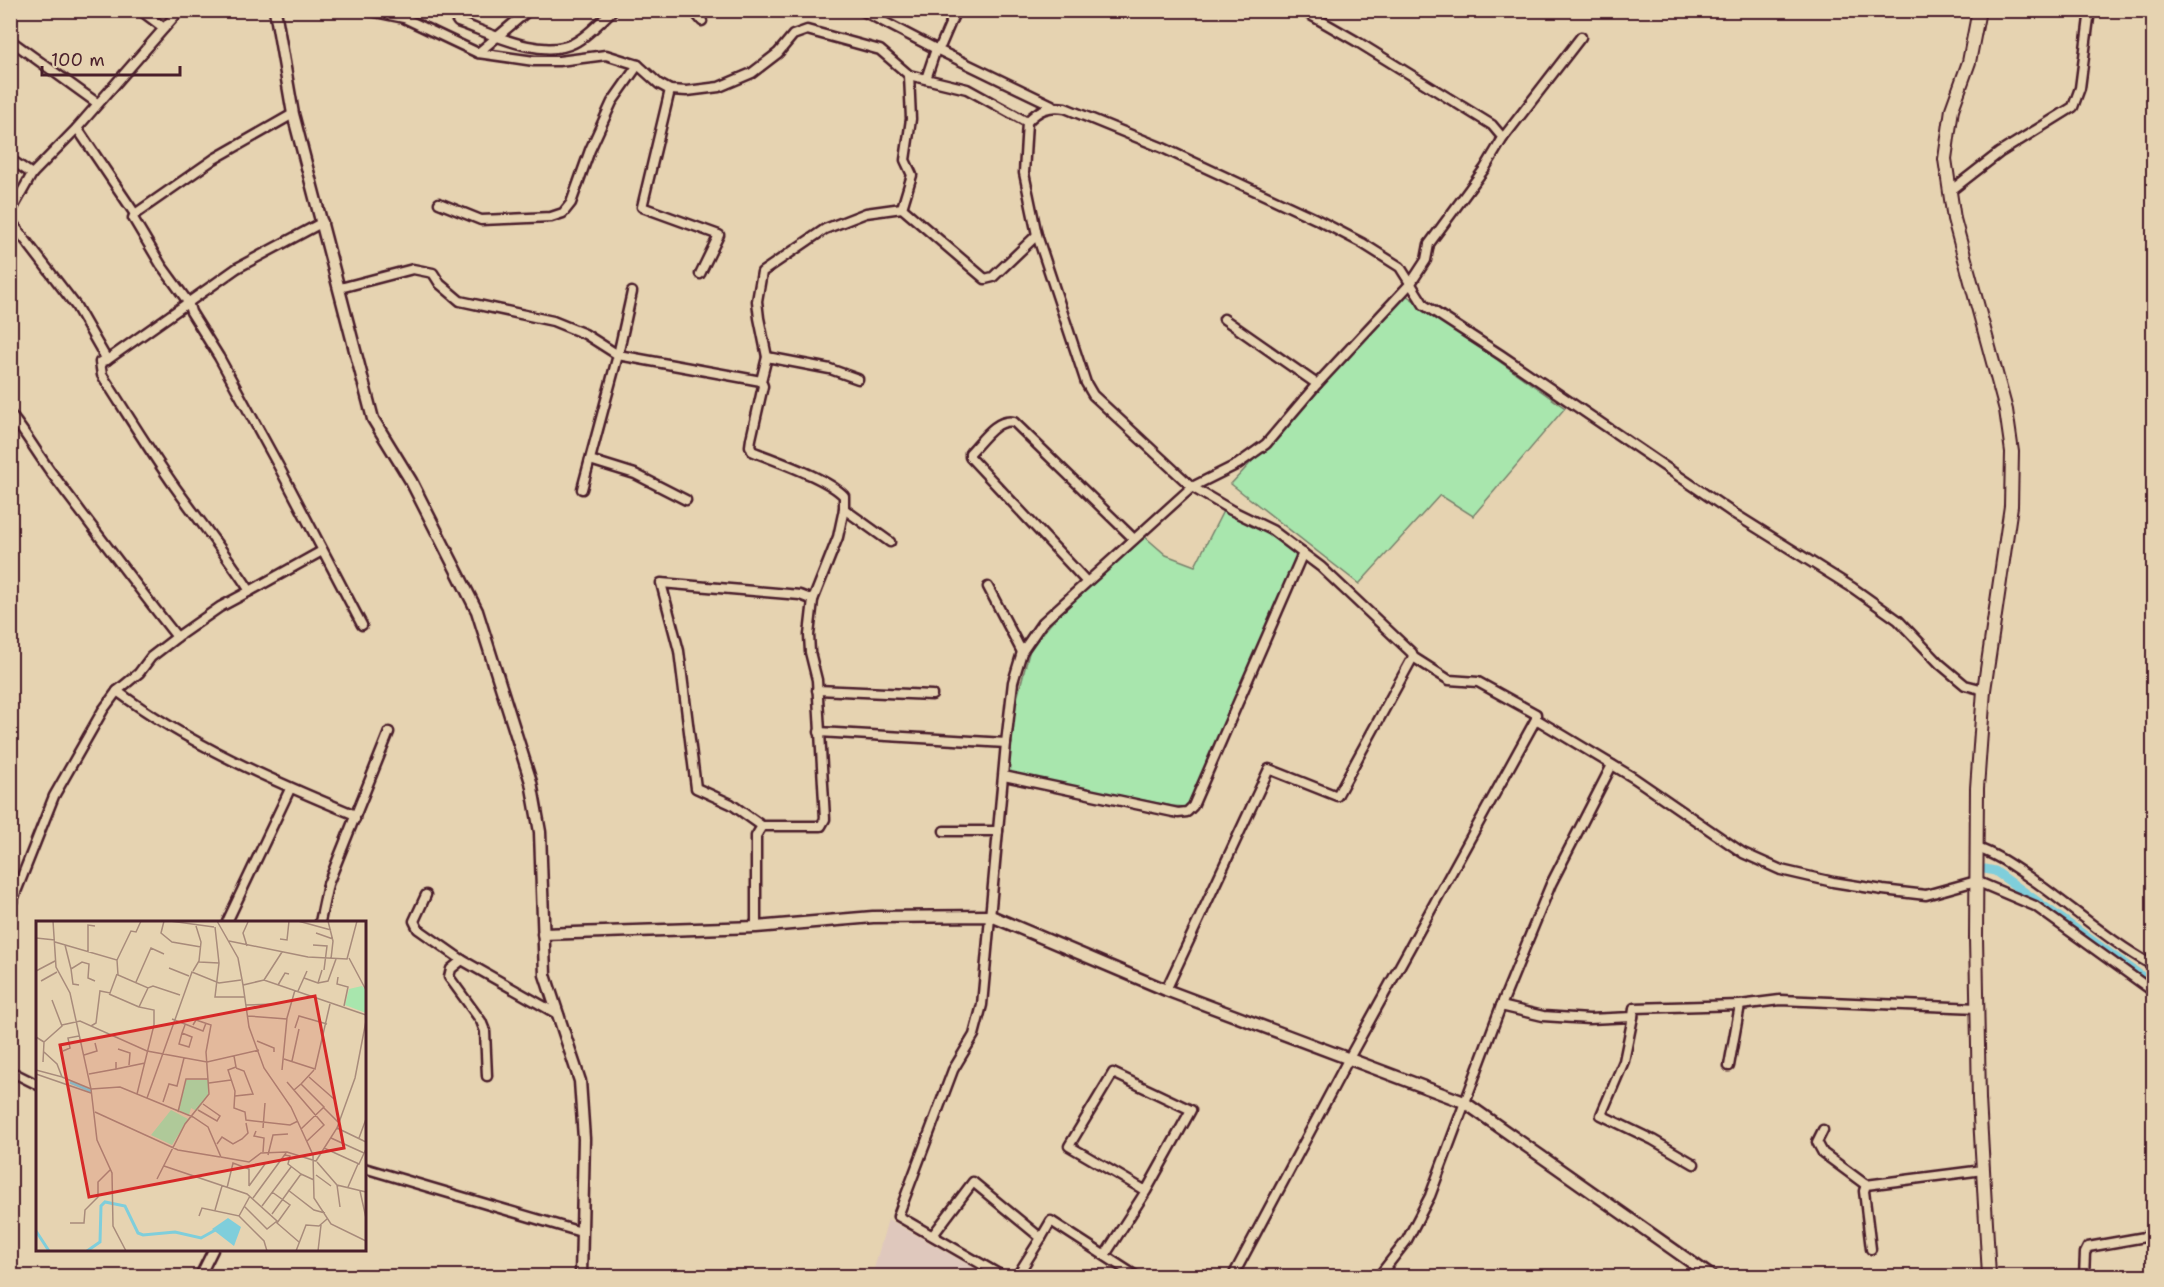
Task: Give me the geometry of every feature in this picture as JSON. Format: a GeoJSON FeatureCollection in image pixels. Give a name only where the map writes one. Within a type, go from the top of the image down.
{"type":"FeatureCollection","features":[{"type":"Feature","properties":{"kind":"main road"},"geometry":{"type":"LineString","coordinates":[[1978,10],[1969,62],[1952,109],[1945,159],[1958,236],[2006,410],[2012,452],[2011,506],[1984,690],[1977,789],[1979,1099],[1989,1276]]}},
{"type":"Feature","properties":{"kind":"street"},"geometry":{"type":"LineString","coordinates":[[140,10],[164,28]]}},
{"type":"Feature","properties":{"kind":"street"},"geometry":{"type":"LineString","coordinates":[[10,213],[32,174],[77,128],[180,10]]}},
{"type":"Feature","properties":{"kind":"street"},"geometry":{"type":"LineString","coordinates":[[275,10],[294,114],[373,419],[411,481],[477,611],[531,782],[540,832],[545,975],[580,1081],[584,1139],[581,1276]]}},
{"type":"Feature","properties":{"kind":"street"},"geometry":{"type":"LineString","coordinates":[[365,10],[404,18],[478,53],[534,61],[559,61],[606,55],[638,65],[659,84],[670,90],[687,91],[719,87],[752,73],[778,53],[793,35],[807,30],[880,50],[909,75],[967,89],[1027,122]]}},
{"type":"Feature","properties":{"kind":"street"},"geometry":{"type":"LineString","coordinates":[[459,10],[456,19],[459,22],[499,37],[524,46],[561,47],[574,43],[613,10]]}},
{"type":"Feature","properties":{"kind":"street"},"geometry":{"type":"LineString","coordinates":[[478,53],[529,10]]}},
{"type":"Feature","properties":{"kind":"street"},"geometry":{"type":"LineString","coordinates":[[693,10],[702,21]]}},
{"type":"Feature","properties":{"kind":"street"},"geometry":{"type":"LineString","coordinates":[[861,10],[1052,105],[1065,108],[1163,148],[1316,219],[1362,243],[1400,267],[1424,305],[1502,355],[1730,511],[1853,588],[1898,620],[1940,664],[1965,685],[1984,690]]}},
{"type":"Feature","properties":{"kind":"street"},"geometry":{"type":"LineString","coordinates":[[926,79],[936,49],[941,45],[956,10]]}},
{"type":"Feature","properties":{"kind":"street"},"geometry":{"type":"LineString","coordinates":[[1302,10],[1492,125],[1503,138]]}},
{"type":"Feature","properties":{"kind":"street"},"geometry":{"type":"LineString","coordinates":[[1949,192],[1999,153],[2073,107],[2077,100],[2090,10]]}},
{"type":"Feature","properties":{"kind":"street"},"geometry":{"type":"LineString","coordinates":[[1002,1276],[898,1216],[953,1070],[974,1035],[982,1005],[1006,743],[1013,682],[1022,652],[1042,623],[1192,487],[1238,464],[1266,444],[1317,384],[1411,283],[1426,260],[1429,244],[1485,168],[1503,138],[1581,37]]}},
{"type":"Feature","properties":{"kind":"street"},"geometry":{"type":"LineString","coordinates":[[10,40],[97,103]]}},
{"type":"Feature","properties":{"kind":"street"},"geometry":{"type":"LineString","coordinates":[[439,203],[481,220],[551,217],[563,213],[571,203],[612,102],[638,65]]}},
{"type":"Feature","properties":{"kind":"street"},"geometry":{"type":"LineString","coordinates":[[902,208],[912,175],[905,160],[911,119],[909,75]]}},
{"type":"Feature","properties":{"kind":"street"},"geometry":{"type":"LineString","coordinates":[[670,90],[642,207],[719,235],[700,274]]}},
{"type":"Feature","properties":{"kind":"street"},"geometry":{"type":"LineString","coordinates":[[1052,105],[1034,114],[1027,122],[1023,173],[1037,235],[1086,383],[1093,395],[1192,487],[1272,530],[1321,567],[1413,653],[1413,657],[1449,680],[1478,682],[1536,714],[1536,719],[1348,1060],[1233,1276]]}},
{"type":"Feature","properties":{"kind":"street"},"geometry":{"type":"LineString","coordinates":[[294,114],[214,159],[135,214],[133,218],[188,302],[191,312],[219,357],[362,625]]}},
{"type":"Feature","properties":{"kind":"street"},"geometry":{"type":"LineString","coordinates":[[77,128],[135,214]]}},
{"type":"Feature","properties":{"kind":"street"},"geometry":{"type":"LineString","coordinates":[[10,159],[32,174]]}},
{"type":"Feature","properties":{"kind":"street"},"geometry":{"type":"LineString","coordinates":[[813,600],[800,595],[661,583],[679,651],[696,788],[731,804],[762,826],[821,826],[824,824],[825,808],[817,690],[809,634],[813,600],[838,537],[844,509],[844,496],[818,480],[752,451],[750,446],[767,357],[757,301],[762,272],[825,229],[866,213],[902,208],[985,279],[993,277],[1037,235]]}},
{"type":"Feature","properties":{"kind":"street"},"geometry":{"type":"LineString","coordinates":[[10,220],[76,306],[107,360]]}},
{"type":"Feature","properties":{"kind":"street"},"geometry":{"type":"LineString","coordinates":[[250,591],[176,488],[107,382],[100,370],[100,362],[107,360],[237,268],[323,222]]}},
{"type":"Feature","properties":{"kind":"street"},"geometry":{"type":"LineString","coordinates":[[340,288],[413,268],[433,273],[440,284],[460,301],[553,321],[585,334],[618,355],[761,381]]}},
{"type":"Feature","properties":{"kind":"street"},"geometry":{"type":"LineString","coordinates":[[582,489],[618,355],[632,292]]}},
{"type":"Feature","properties":{"kind":"street"},"geometry":{"type":"LineString","coordinates":[[1224,319],[1317,384]]}},
{"type":"Feature","properties":{"kind":"street"},"geometry":{"type":"LineString","coordinates":[[767,357],[830,369],[858,379]]}},
{"type":"Feature","properties":{"kind":"street"},"geometry":{"type":"LineString","coordinates":[[10,414],[119,564],[177,637]]}},
{"type":"Feature","properties":{"kind":"street"},"geometry":{"type":"LineString","coordinates":[[1086,581],[970,457],[970,453],[999,423],[1006,420],[1014,422],[1134,539]]}},
{"type":"Feature","properties":{"kind":"street"},"geometry":{"type":"LineString","coordinates":[[590,460],[635,474],[686,500]]}},
{"type":"Feature","properties":{"kind":"street"},"geometry":{"type":"LineString","coordinates":[[844,509],[890,542]]}},
{"type":"Feature","properties":{"kind":"street"},"geometry":{"type":"LineString","coordinates":[[10,907],[54,796],[103,710],[117,691],[139,672],[151,657],[220,607],[322,551]]}},
{"type":"Feature","properties":{"kind":"street"},"geometry":{"type":"LineString","coordinates":[[1004,776],[1178,813],[1187,812],[1193,806],[1303,553]]}},
{"type":"Feature","properties":{"kind":"street"},"geometry":{"type":"LineString","coordinates":[[988,587],[1022,652]]}},
{"type":"Feature","properties":{"kind":"street"},"geometry":{"type":"LineString","coordinates":[[1166,990],[1269,769],[1337,796],[1413,657]]}},
{"type":"Feature","properties":{"kind":"street"},"geometry":{"type":"LineString","coordinates":[[817,690],[932,695]]}},
{"type":"Feature","properties":{"kind":"street"},"geometry":{"type":"LineString","coordinates":[[117,691],[166,726],[290,789],[353,814],[354,819]]}},
{"type":"Feature","properties":{"kind":"street"},"geometry":{"type":"LineString","coordinates":[[1536,719],[1634,778],[1743,854],[1781,870],[1833,882],[1926,895],[1976,881],[2035,906],[2154,992]]}},
{"type":"Feature","properties":{"kind":"street"},"geometry":{"type":"LineString","coordinates":[[320,921],[328,884],[389,732]]}},
{"type":"Feature","properties":{"kind":"street"},"geometry":{"type":"LineString","coordinates":[[819,732],[1006,743]]}},
{"type":"Feature","properties":{"kind":"street"},"geometry":{"type":"LineString","coordinates":[[1379,1276],[1407,1240],[1430,1196],[1501,1006],[1551,884],[1612,765]]}},
{"type":"Feature","properties":{"kind":"street"},"geometry":{"type":"LineString","coordinates":[[227,921],[290,789]]}},
{"type":"Feature","properties":{"kind":"street"},"geometry":{"type":"LineString","coordinates":[[756,927],[756,836],[762,826]]}},
{"type":"Feature","properties":{"kind":"street"},"geometry":{"type":"LineString","coordinates":[[944,831],[998,831]]}},
{"type":"Feature","properties":{"kind":"street"},"geometry":{"type":"LineString","coordinates":[[1977,848],[1996,855],[2056,896],[2128,952],[2154,966]]}},
{"type":"Feature","properties":{"kind":"street"},"geometry":{"type":"LineString","coordinates":[[426,895],[414,921],[416,927],[462,960],[559,1015]]}},
{"type":"Feature","properties":{"kind":"street"},"geometry":{"type":"LineString","coordinates":[[543,933],[756,927],[873,917],[991,916],[1166,990],[1464,1102],[1711,1276]]}},
{"type":"Feature","properties":{"kind":"street"},"geometry":{"type":"LineString","coordinates":[[462,960],[451,969],[449,977],[481,1021],[485,1031],[487,1076]]}},
{"type":"Feature","properties":{"kind":"street"},"geometry":{"type":"LineString","coordinates":[[1694,1164],[1653,1140],[1601,1115],[1624,1061],[1634,1008],[1740,1005],[1780,1000],[1978,1008]]}},
{"type":"Feature","properties":{"kind":"street"},"geometry":{"type":"LineString","coordinates":[[1729,1065],[1740,1005]]}},
{"type":"Feature","properties":{"kind":"street"},"geometry":{"type":"LineString","coordinates":[[1501,1006],[1543,1016],[1589,1019],[1633,1017]]}},
{"type":"Feature","properties":{"kind":"street"},"geometry":{"type":"LineString","coordinates":[[10,1071],[36,1084]]}},
{"type":"Feature","properties":{"kind":"street"},"geometry":{"type":"LineString","coordinates":[[1105,1256],[1146,1191],[1191,1110],[1113,1072],[1068,1146],[1146,1191]]}},
{"type":"Feature","properties":{"kind":"street"},"geometry":{"type":"LineString","coordinates":[[1823,1130],[1817,1142],[1823,1153],[1866,1185],[1983,1170]]}},
{"type":"Feature","properties":{"kind":"street"},"geometry":{"type":"LineString","coordinates":[[366,1169],[581,1233]]}},
{"type":"Feature","properties":{"kind":"street"},"geometry":{"type":"LineString","coordinates":[[933,1235],[973,1182],[1041,1238]]}},
{"type":"Feature","properties":{"kind":"street"},"geometry":{"type":"LineString","coordinates":[[1866,1185],[1864,1191],[1871,1249]]}},
{"type":"Feature","properties":{"kind":"street"},"geometry":{"type":"LineString","coordinates":[[1017,1276],[1051,1221],[1136,1276]]}},
{"type":"Feature","properties":{"kind":"street"},"geometry":{"type":"LineString","coordinates":[[2084,1276],[2085,1252],[2088,1247],[2145,1237]]}},
{"type":"Feature","properties":{"kind":"street"},"geometry":{"type":"LineString","coordinates":[[200,1276],[212,1251]]}},
{"type":"Feature","properties":{"kind":"shaded area"},"geometry":{"type":"Polygon","coordinates":[[[888,1219],[988,1276],[872,1276],[888,1219]]]}},
{"type":"Feature","properties":{"kind":"green space"},"geometry":{"type":"Polygon","coordinates":[[[1406,295],[1565,408],[1473,516],[1440,495],[1359,584],[1231,484],[1406,295]]]}},
{"type":"Feature","properties":{"kind":"green space"},"geometry":{"type":"Polygon","coordinates":[[[1223,511],[1260,529],[1299,555],[1194,796],[1187,807],[1172,806],[1008,773],[1015,706],[1030,649],[1062,610],[1144,536],[1166,555],[1195,566],[1223,511]]]}},
{"type":"Feature","properties":{"kind":"waterway"},"geometry":{"type":"LineString","coordinates":[[1985,869],[1995,871],[2154,985]]}}]}
